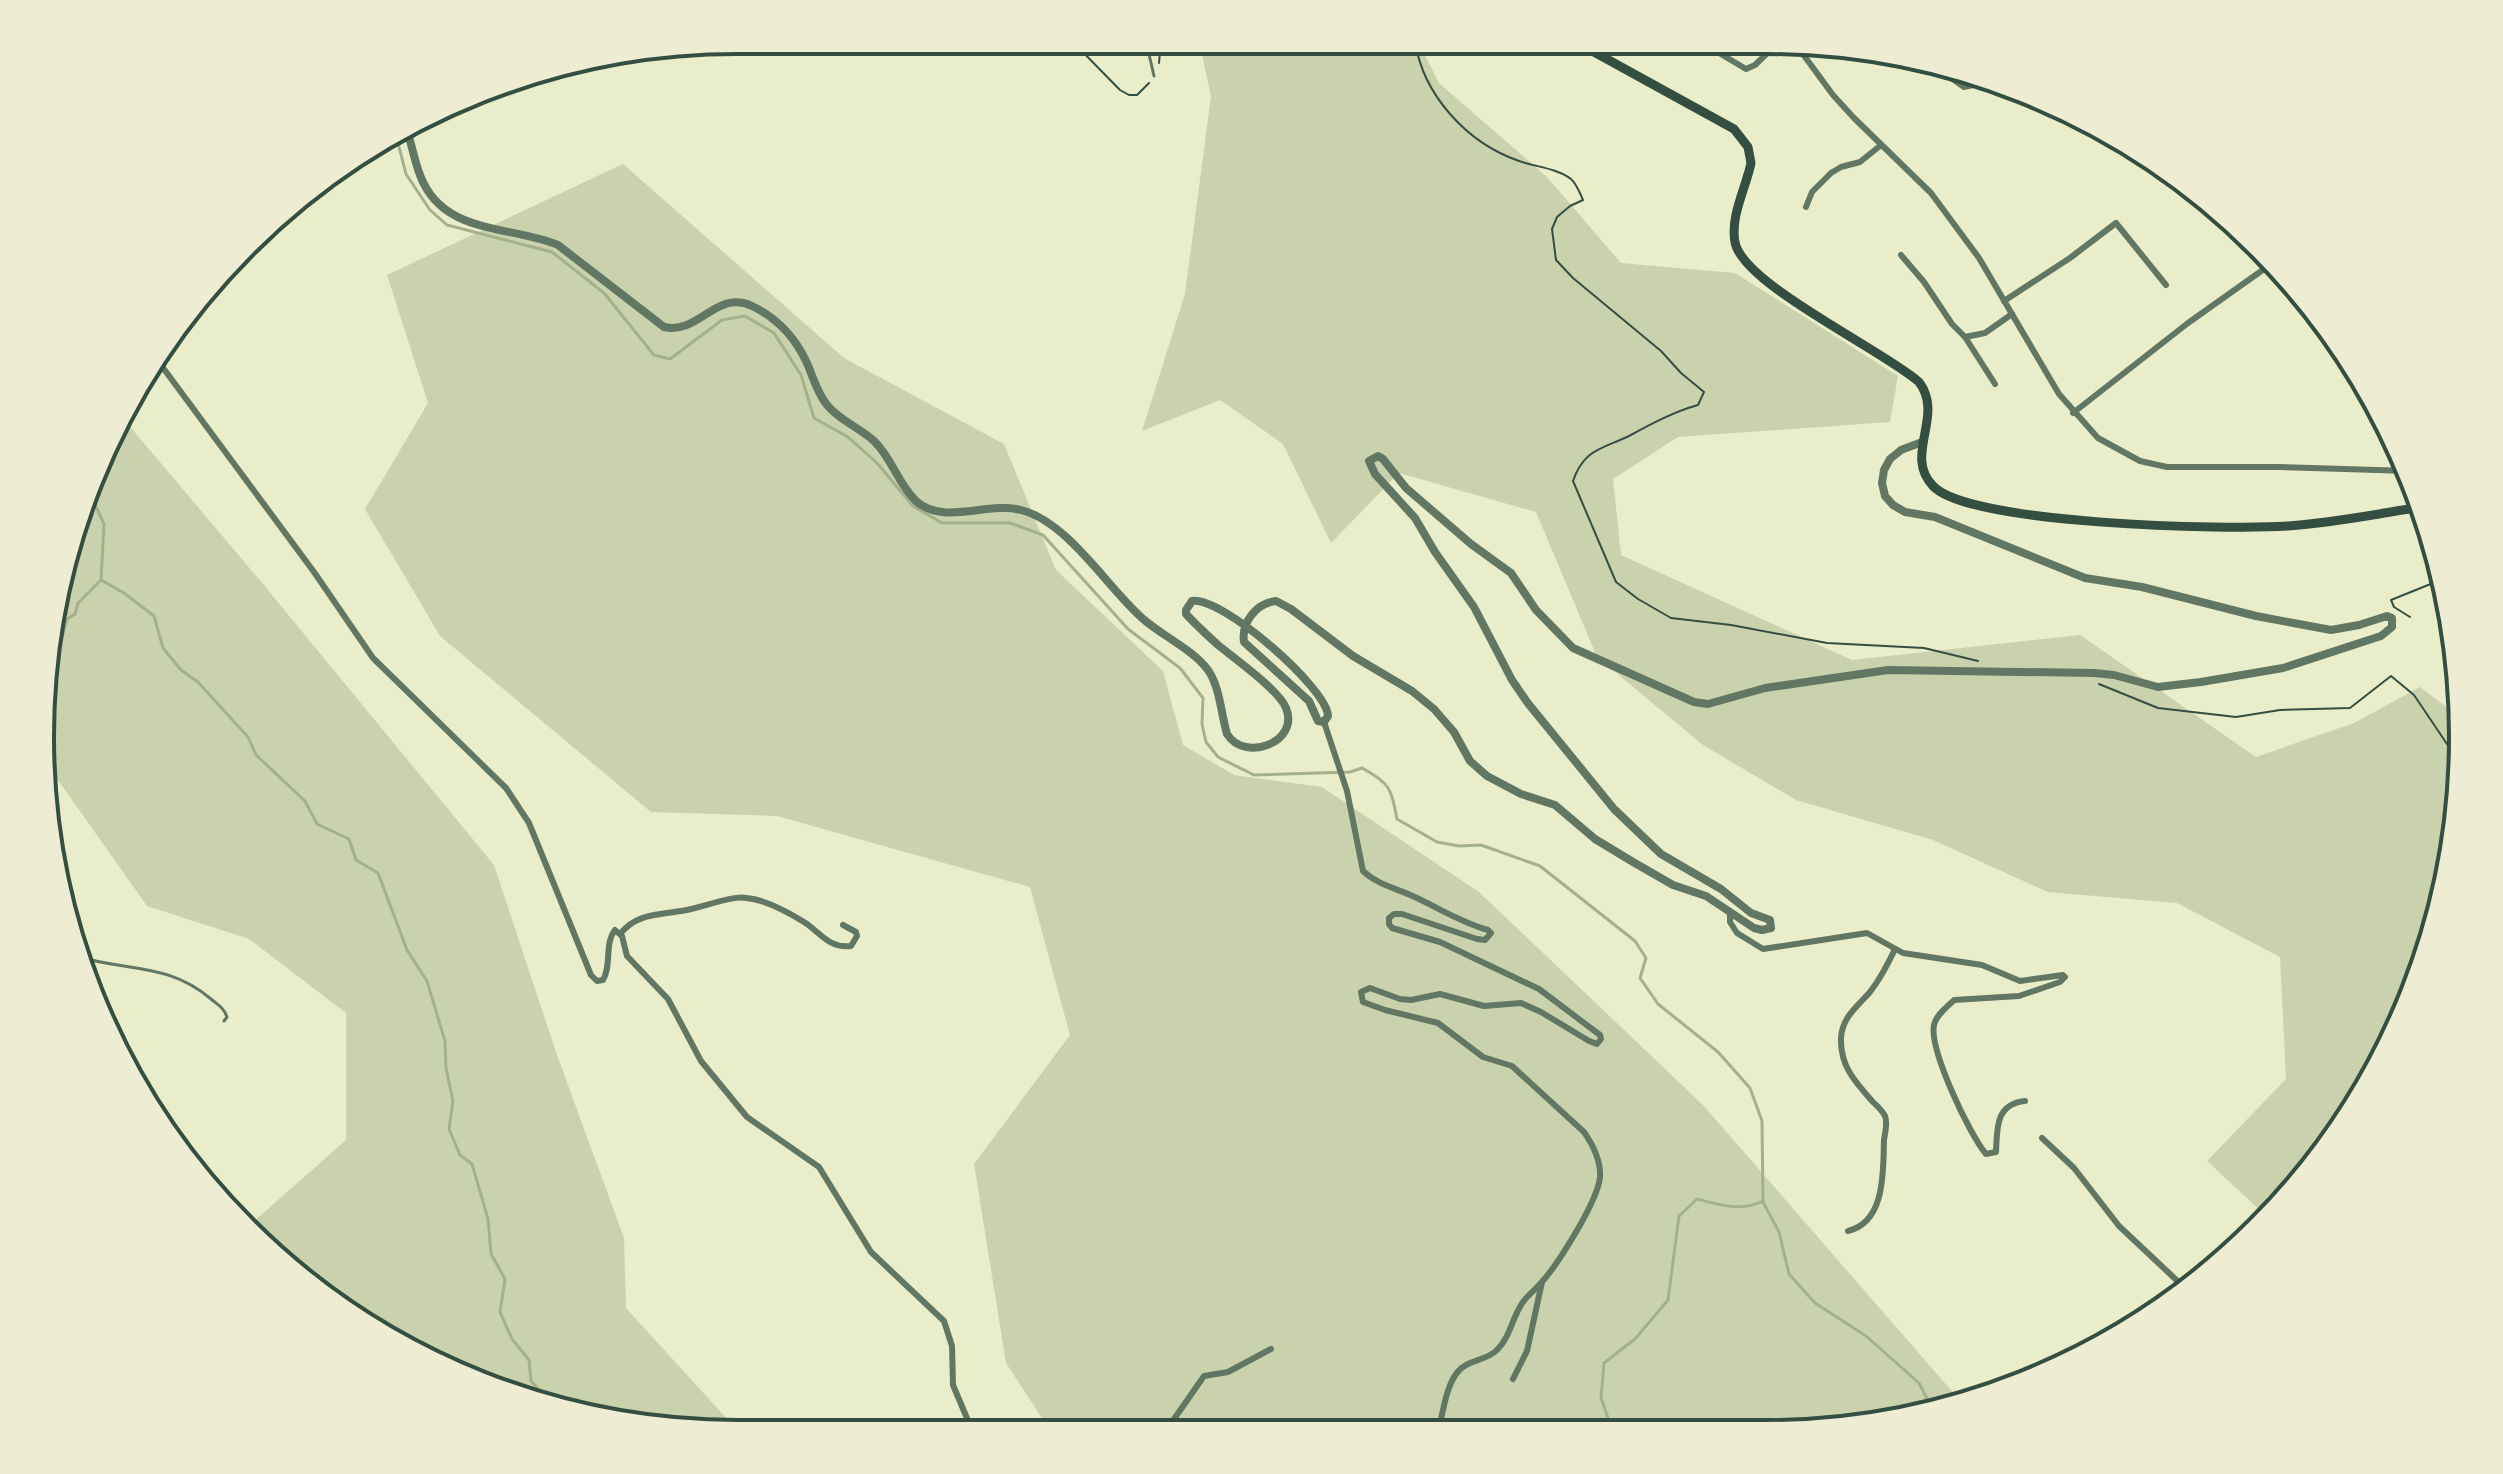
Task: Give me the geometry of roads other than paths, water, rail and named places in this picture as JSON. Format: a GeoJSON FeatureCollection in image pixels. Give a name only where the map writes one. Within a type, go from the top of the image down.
{"type":"FeatureCollection","features":[{"type":"Feature","properties":{"kind":"main road"},"geometry":{"type":"LineString","coordinates":[[1594,54],[1718,118],[1744,139],[1751,154],[1751,163],[1734,227],[1734,241],[1743,260],[1776,287],[1919,382],[1930,404],[1928,426],[1922,442],[1925,474],[1932,486],[1943,494],[1965,502],[2063,519],[2258,527],[2290,526],[2410,509]]}},
{"type":"Feature","properties":{"kind":"street"},"geometry":{"type":"LineString","coordinates":[[1721,54],[1746,69],[1766,54]]}},
{"type":"Feature","properties":{"kind":"street"},"geometry":{"type":"LineString","coordinates":[[1803,55],[1833,95],[1931,193],[1979,258],[2059,394],[2089,431],[2140,461],[2167,467],[2395,471]]}},
{"type":"Feature","properties":{"kind":"street"},"geometry":{"type":"LineString","coordinates":[[409,138],[420,177],[433,199],[447,211],[461,221],[541,238],[558,245],[664,327],[685,328],[720,304],[735,301],[748,304],[777,321],[791,335],[827,406],[840,419],[874,441],[888,457],[913,499],[925,508],[938,512],[989,507],[1023,510],[1059,532],[1141,617],[1190,653],[1209,672],[1227,734],[1232,741],[1253,749],[1272,744],[1284,731],[1288,721],[1286,708],[1273,691],[1186,614],[1192,601],[1205,602],[1229,613],[1279,654],[1326,706],[1328,716],[1324,722]]}},
{"type":"Feature","properties":{"kind":"street"},"geometry":{"type":"LineString","coordinates":[[1806,207],[1812,192],[1831,173],[1860,162],[1881,145]]}},
{"type":"Feature","properties":{"kind":"street"},"geometry":{"type":"LineString","coordinates":[[2004,301],[2070,258],[2116,223],[2166,285]]}},
{"type":"Feature","properties":{"kind":"street"},"geometry":{"type":"LineString","coordinates":[[1901,255],[1965,337],[1995,384]]}},
{"type":"Feature","properties":{"kind":"street"},"geometry":{"type":"LineString","coordinates":[[2073,413],[2188,323],[2264,269]]}},
{"type":"Feature","properties":{"kind":"street"},"geometry":{"type":"LineString","coordinates":[[1965,337],[1985,333],[2012,314]]}},
{"type":"Feature","properties":{"kind":"street"},"geometry":{"type":"LineString","coordinates":[[163,367],[314,572],[373,658],[506,788],[529,823],[591,975],[597,981],[607,975],[611,935],[615,930],[620,934],[627,956],[668,999],[701,1061],[747,1117],[819,1167],[871,1252],[944,1321],[952,1346],[953,1385],[968,1420]]}},
{"type":"Feature","properties":{"kind":"street"},"geometry":{"type":"LineString","coordinates":[[1324,722],[1318,721],[1309,701],[1247,647],[1242,637],[1250,618],[1266,602],[1276,601],[1291,609],[1353,656],[1412,691],[1434,709],[1454,732],[1470,761],[1487,776],[1521,794],[1555,805],[1608,846],[1673,885],[1706,896],[1754,928],[1771,928],[1770,920],[1751,913],[1721,889],[1661,854],[1614,809],[1512,680],[1474,607],[1415,518],[1370,467],[1369,461],[1378,456],[1406,488],[1471,544],[1511,573],[1536,610],[1573,648],[1694,702],[1708,704],[1765,688],[1888,670],[2094,673],[2158,687],[2283,668],[2381,636],[2392,627],[2392,618],[2387,616],[2331,630],[2256,616],[2142,587],[2085,578],[1935,517],[1898,509],[1888,501],[1882,489],[1884,470],[1890,459],[1901,450],[1922,442]]}},
{"type":"Feature","properties":{"kind":"street"},"geometry":{"type":"LineString","coordinates":[[1324,722],[1347,791],[1363,871],[1372,880],[1491,933],[1485,940],[1477,939],[1402,914],[1389,918],[1392,928],[1440,942],[1539,989],[1600,1035],[1600,1041],[1595,1044],[1521,1003],[1484,1006],[1440,994],[1411,1000],[1370,988],[1361,992],[1363,1002],[1438,1023],[1483,1057],[1512,1066],[1584,1132],[1599,1165],[1596,1192],[1542,1282],[1524,1300],[1509,1334],[1494,1353],[1465,1364],[1457,1373],[1442,1420]]}},
{"type":"Feature","properties":{"kind":"street"},"geometry":{"type":"LineString","coordinates":[[620,934],[637,918],[746,897],[794,916],[821,938],[841,947],[851,946],[855,942],[856,932],[843,925]]}},
{"type":"Feature","properties":{"kind":"street"},"geometry":{"type":"LineString","coordinates":[[1730,913],[1730,922],[1737,933],[1763,949],[1867,933],[1913,956],[1982,965],[2020,981],[2063,975],[2065,977],[2060,982],[2019,996],[1954,1000],[1936,1018],[1933,1027],[1937,1050],[1954,1095],[1986,1154],[1996,1152],[2002,1111],[2013,1102],[2025,1101]]}},
{"type":"Feature","properties":{"kind":"street"},"geometry":{"type":"LineString","coordinates":[[1848,1231],[1856,1229],[1870,1216],[1882,1189],[1886,1122],[1882,1111],[1846,1068],[1841,1053],[1842,1030],[1854,1008],[1870,992],[1895,949]]}},
{"type":"Feature","properties":{"kind":"street"},"geometry":{"type":"LineString","coordinates":[[2042,1138],[2074,1168],[2119,1226],[2178,1282]]}},
{"type":"Feature","properties":{"kind":"street"},"geometry":{"type":"LineString","coordinates":[[1513,1379],[1527,1351],[1542,1282]]}},
{"type":"Feature","properties":{"kind":"street"},"geometry":{"type":"LineString","coordinates":[[1173,1420],[1204,1376],[1228,1372],[1271,1349]]}},
{"type":"Feature","properties":{"kind":"lane"},"geometry":{"type":"LineString","coordinates":[[1149,54],[1154,76]]}},
{"type":"Feature","properties":{"kind":"lane"},"geometry":{"type":"LineString","coordinates":[[91,959],[182,979],[225,1010],[227,1017],[224,1021]]}},
{"type":"Feature","properties":{"kind":"waterway"},"geometry":{"type":"LineString","coordinates":[[398,144],[406,174],[430,210],[447,225],[552,252],[604,293],[654,355],[670,359],[722,320],[745,316],[774,333],[801,375],[814,418],[848,437],[877,463],[913,506],[942,523],[1010,523],[1043,535],[1128,629],[1180,668],[1203,698],[1202,724],[1206,742],[1218,757],[1254,775],[1350,772],[1362,768],[1388,788],[1397,819],[1437,842],[1459,846],[1481,845],[1540,866],[1635,941],[1646,958],[1640,978],[1658,1004],[1718,1052],[1750,1088],[1762,1121],[1763,1201],[1739,1207],[1697,1199],[1679,1216],[1668,1300],[1635,1339],[1604,1363],[1601,1398],[1609,1420]]}},
{"type":"Feature","properties":{"kind":"waterway"},"geometry":{"type":"LineString","coordinates":[[95,504],[104,524],[101,580],[154,616],[163,648],[181,670],[198,682],[248,737],[256,755],[305,801],[317,824],[349,839],[356,860],[378,873],[407,950],[427,981],[445,1041],[446,1068],[453,1101],[449,1129],[460,1155],[472,1164],[488,1219],[491,1254],[505,1279],[500,1312],[512,1339],[529,1360],[531,1381],[541,1391]]}},
{"type":"Feature","properties":{"kind":"waterway"},"geometry":{"type":"LineString","coordinates":[[61,640],[67,619],[75,614],[78,603],[101,580]]}},
{"type":"Feature","properties":{"kind":"waterway"},"geometry":{"type":"LineString","coordinates":[[1763,1202],[1779,1232],[1789,1274],[1815,1303],[1866,1336],[1919,1383],[1928,1400]]}}]}
